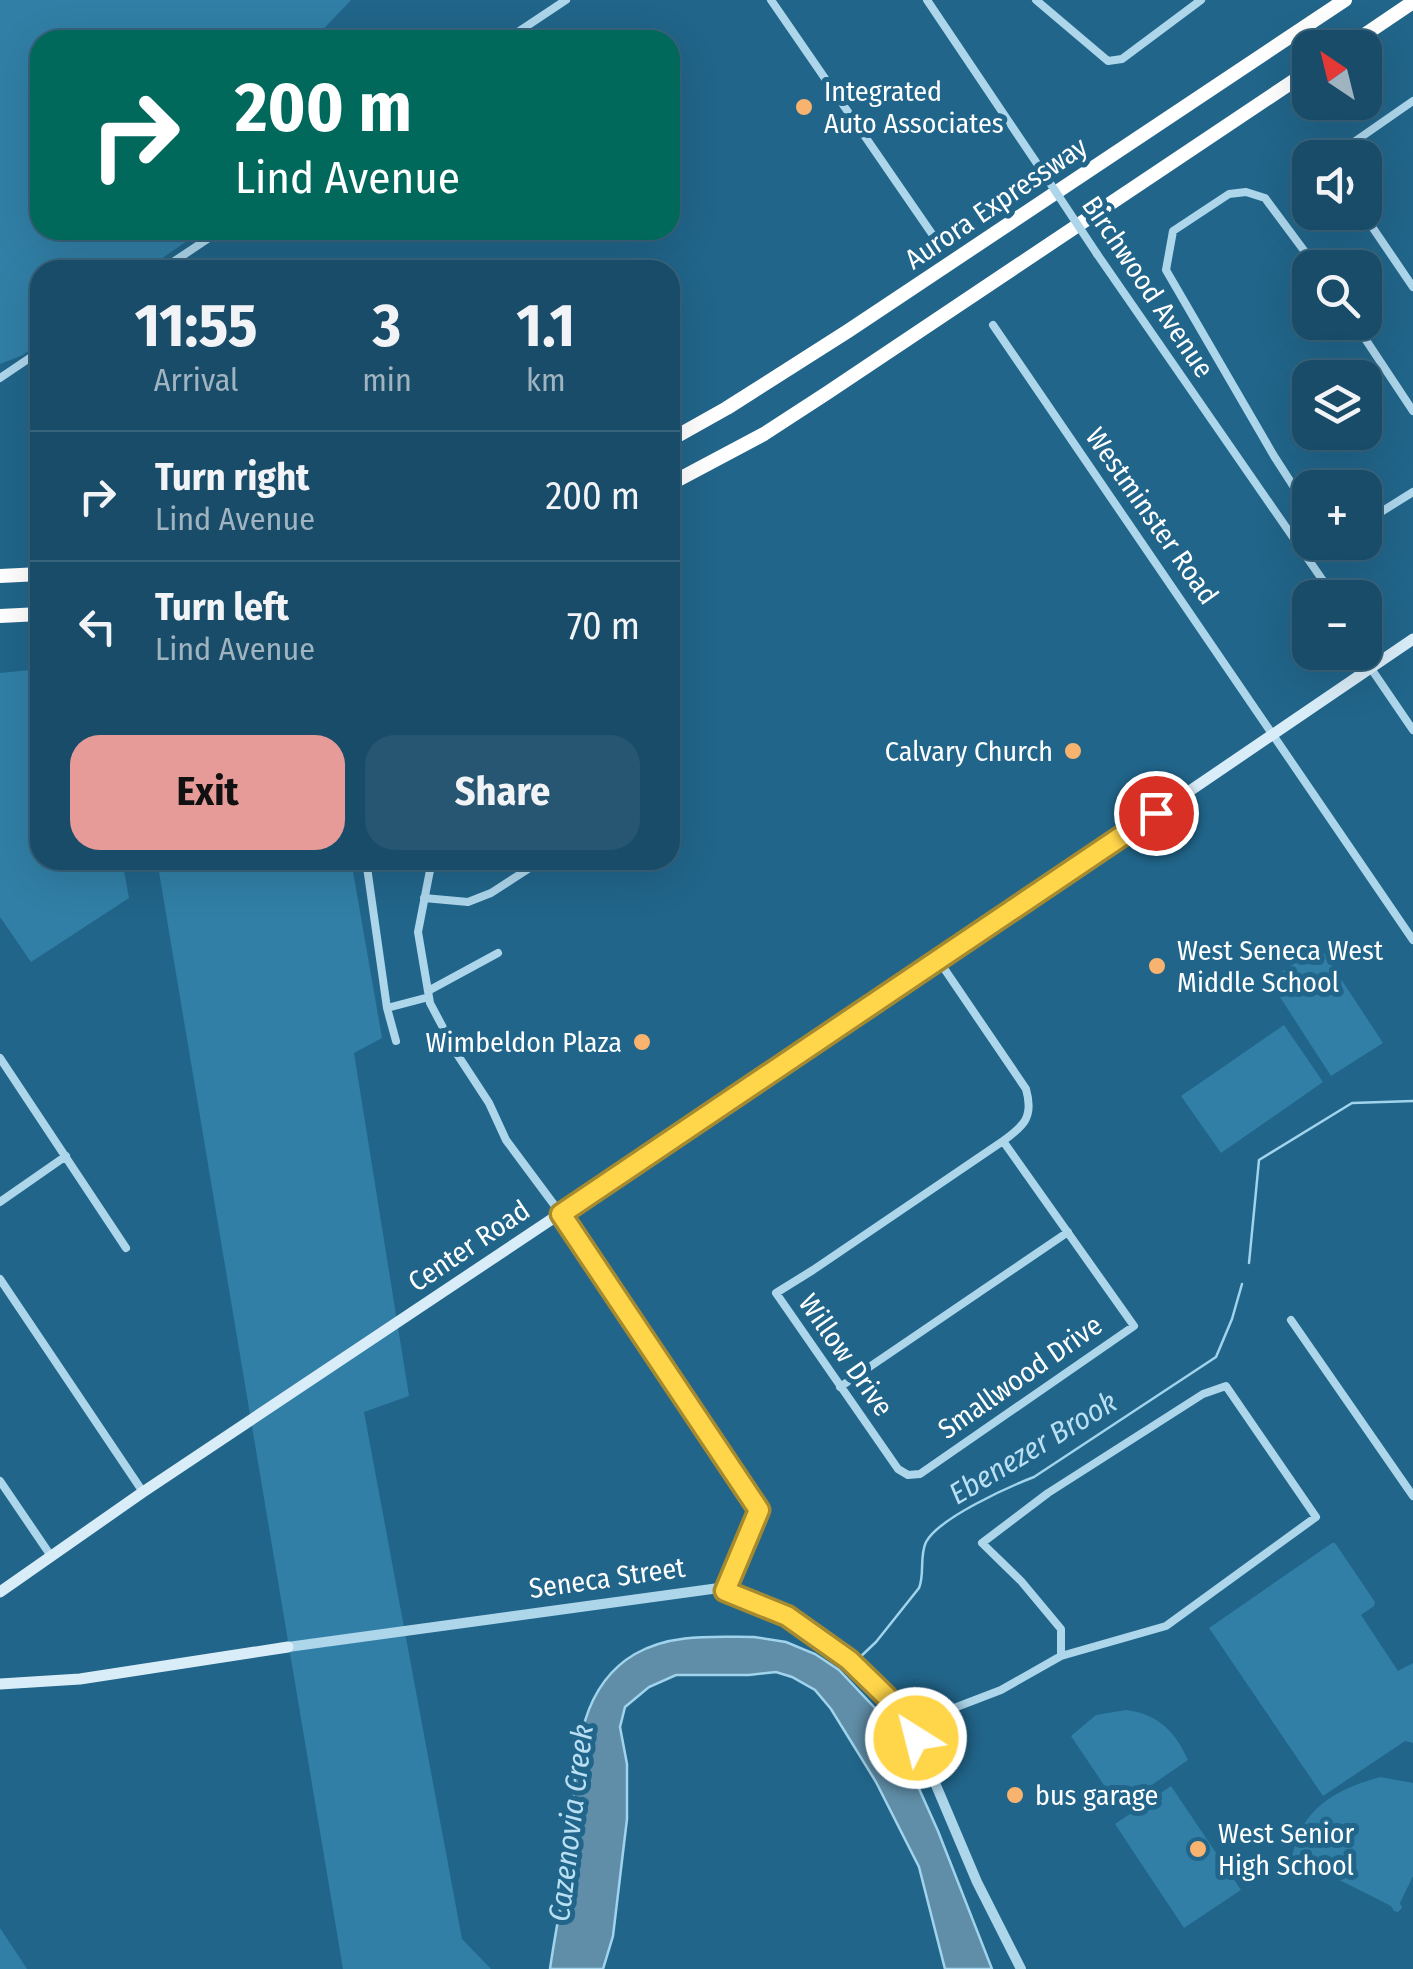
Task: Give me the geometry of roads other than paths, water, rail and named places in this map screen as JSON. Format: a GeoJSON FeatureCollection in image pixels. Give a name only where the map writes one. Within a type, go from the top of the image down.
{"type":"FeatureCollection","features":[{"type":"Feature","properties":{"kind":"highway"},"geometry":{"type":"LineString","coordinates":[[1299,30],[1331,0]]}},
{"type":"Feature","properties":{"kind":"highway","name":"Aurora Expressway"},"geometry":{"type":"LineString","coordinates":[[1302,30],[1345,0]]}},
{"type":"Feature","properties":{"kind":"highway"},"geometry":{"type":"LineString","coordinates":[[1372,30],[1413,2]]}},
{"type":"Feature","properties":{"kind":"highway","name":"Aurora Expressway"},"geometry":{"type":"LineString","coordinates":[[680,434],[802,362],[1292,37]]}},
{"type":"Feature","properties":{"kind":"highway"},"geometry":{"type":"LineString","coordinates":[[680,479],[811,404],[1292,82]]}},
{"type":"Feature","properties":{"kind":"highway"},"geometry":{"type":"LineString","coordinates":[[0,576],[30,574]]}},
{"type":"Feature","properties":{"kind":"highway"},"geometry":{"type":"LineString","coordinates":[[0,616],[30,614]]}},
{"type":"Feature","properties":{"kind":"main road","name":"Center Road"},"geometry":{"type":"LineString","coordinates":[[1382,659],[1413,638]]}},
{"type":"Feature","properties":{"kind":"main road","name":"Center Road"},"geometry":{"type":"LineString","coordinates":[[0,1592],[1366,670]]}},
{"type":"Feature","properties":{"kind":"main road","name":"Seneca Street"},"geometry":{"type":"LineString","coordinates":[[0,1684],[80,1679],[288,1647]]}},
{"type":"Feature","properties":{"kind":"street"},"geometry":{"type":"LineString","coordinates":[[521,30],[566,0]]}},
{"type":"Feature","properties":{"kind":"street"},"geometry":{"type":"LineString","coordinates":[[771,0],[939,244]]}},
{"type":"Feature","properties":{"kind":"street","name":"Birchwood Avenue"},"geometry":{"type":"LineString","coordinates":[[927,0],[1323,580]]}},
{"type":"Feature","properties":{"kind":"street"},"geometry":{"type":"LineString","coordinates":[[1036,0],[1108,61],[1122,59],[1201,0]]}},
{"type":"Feature","properties":{"kind":"street"},"geometry":{"type":"LineString","coordinates":[[1357,140],[1413,101]]}},
{"type":"Feature","properties":{"kind":"street"},"geometry":{"type":"LineString","coordinates":[[1292,484],[1166,270],[1174,232],[1230,194],[1246,192],[1265,198],[1303,250]]}},
{"type":"Feature","properties":{"kind":"street"},"geometry":{"type":"LineString","coordinates":[[1374,230],[1413,287]]}},
{"type":"Feature","properties":{"kind":"street"},"geometry":{"type":"LineString","coordinates":[[176,260],[206,240]]}},
{"type":"Feature","properties":{"kind":"street","name":"Westminster Road"},"geometry":{"type":"LineString","coordinates":[[994,325],[1413,940]]}},
{"type":"Feature","properties":{"kind":"street"},"geometry":{"type":"LineString","coordinates":[[1366,340],[1413,411]]}},
{"type":"Feature","properties":{"kind":"street"},"geometry":{"type":"LineString","coordinates":[[0,378],[30,358]]}},
{"type":"Feature","properties":{"kind":"street"},"geometry":{"type":"LineString","coordinates":[[1382,513],[1412,496]]}},
{"type":"Feature","properties":{"kind":"street"},"geometry":{"type":"LineString","coordinates":[[1378,670],[1413,730]]}},
{"type":"Feature","properties":{"kind":"street"},"geometry":{"type":"LineString","coordinates":[[367,870],[387,1008],[396,1042]]}},
{"type":"Feature","properties":{"kind":"street"},"geometry":{"type":"LineString","coordinates":[[430,870],[418,932],[429,994],[457,1054],[506,1140],[561,1214],[759,1510],[725,1591]]}},
{"type":"Feature","properties":{"kind":"street"},"geometry":{"type":"LineString","coordinates":[[424,898],[468,902],[491,893],[527,870]]}},
{"type":"Feature","properties":{"kind":"street"},"geometry":{"type":"LineString","coordinates":[[387,1008],[429,994],[498,952]]}},
{"type":"Feature","properties":{"kind":"street"},"geometry":{"type":"LineString","coordinates":[[840,1388],[1068,1232],[1003,1141],[1027,1116],[1026,1089],[939,961]]}},
{"type":"Feature","properties":{"kind":"street"},"geometry":{"type":"LineString","coordinates":[[0,1058],[126,1248]]}},
{"type":"Feature","properties":{"kind":"street","name":"Willow Drive"},"geometry":{"type":"LineString","coordinates":[[894,1463],[776,1293],[1003,1141]]}},
{"type":"Feature","properties":{"kind":"street"},"geometry":{"type":"LineString","coordinates":[[0,1202],[66,1156]]}},
{"type":"Feature","properties":{"kind":"street","name":"Smallwood Drive"},"geometry":{"type":"LineString","coordinates":[[894,1463],[908,1475],[920,1474],[1134,1326],[1068,1232]]}},
{"type":"Feature","properties":{"kind":"street"},"geometry":{"type":"LineString","coordinates":[[0,1279],[143,1492]]}},
{"type":"Feature","properties":{"kind":"street"},"geometry":{"type":"LineString","coordinates":[[1290,1320],[1413,1496]]}},
{"type":"Feature","properties":{"kind":"street"},"geometry":{"type":"LineString","coordinates":[[907,1726],[1001,1690],[1061,1656],[1166,1626],[1316,1517],[1226,1386],[1204,1394],[1048,1493],[982,1543],[1022,1580],[1061,1629],[1061,1656]]}},
{"type":"Feature","properties":{"kind":"street"},"geometry":{"type":"LineString","coordinates":[[0,1481],[51,1556]]}},
{"type":"Feature","properties":{"kind":"street","name":"Seneca Street"},"geometry":{"type":"LineString","coordinates":[[288,1647],[719,1588],[787,1616],[849,1660],[886,1696],[916,1738],[977,1882],[1021,1969]]}},
{"type":"Feature","properties":{"kind":"waterway","name":"Ebenezer Brook"},"geometry":{"type":"LineString","coordinates":[[1249,1263],[1259,1160],[1352,1103],[1413,1101]]}},
{"type":"Feature","properties":{"kind":"waterway","name":"Ebenezer Brook"},"geometry":{"type":"LineString","coordinates":[[857,1660],[919,1588],[924,1548],[933,1533],[975,1504],[1034,1477],[1216,1357],[1242,1284]]}},
{"type":"Feature","properties":{"kind":"place","name":"Integrated Auto Associates"},"geometry":{"type":"Point","coordinates":[804,107]}},
{"type":"Feature","properties":{"kind":"place","name":"Calvary Church"},"geometry":{"type":"Point","coordinates":[1073,751]}},
{"type":"Feature","properties":{"kind":"place","name":"West Seneca West Middle School"},"geometry":{"type":"Point","coordinates":[1157,966]}},
{"type":"Feature","properties":{"kind":"place","name":"Wimbeldon Plaza"},"geometry":{"type":"Point","coordinates":[642,1042]}},
{"type":"Feature","properties":{"kind":"place","name":"bus garage"},"geometry":{"type":"Point","coordinates":[1015,1795]}},
{"type":"Feature","properties":{"kind":"place","name":"West Senior High School"},"geometry":{"type":"Point","coordinates":[1198,1849]}},
{"type":"Feature","properties":{"kind":"water label","name":"Cazenovia Creek"},"geometry":{"type":"Point","coordinates":[571,1823]}}]}
